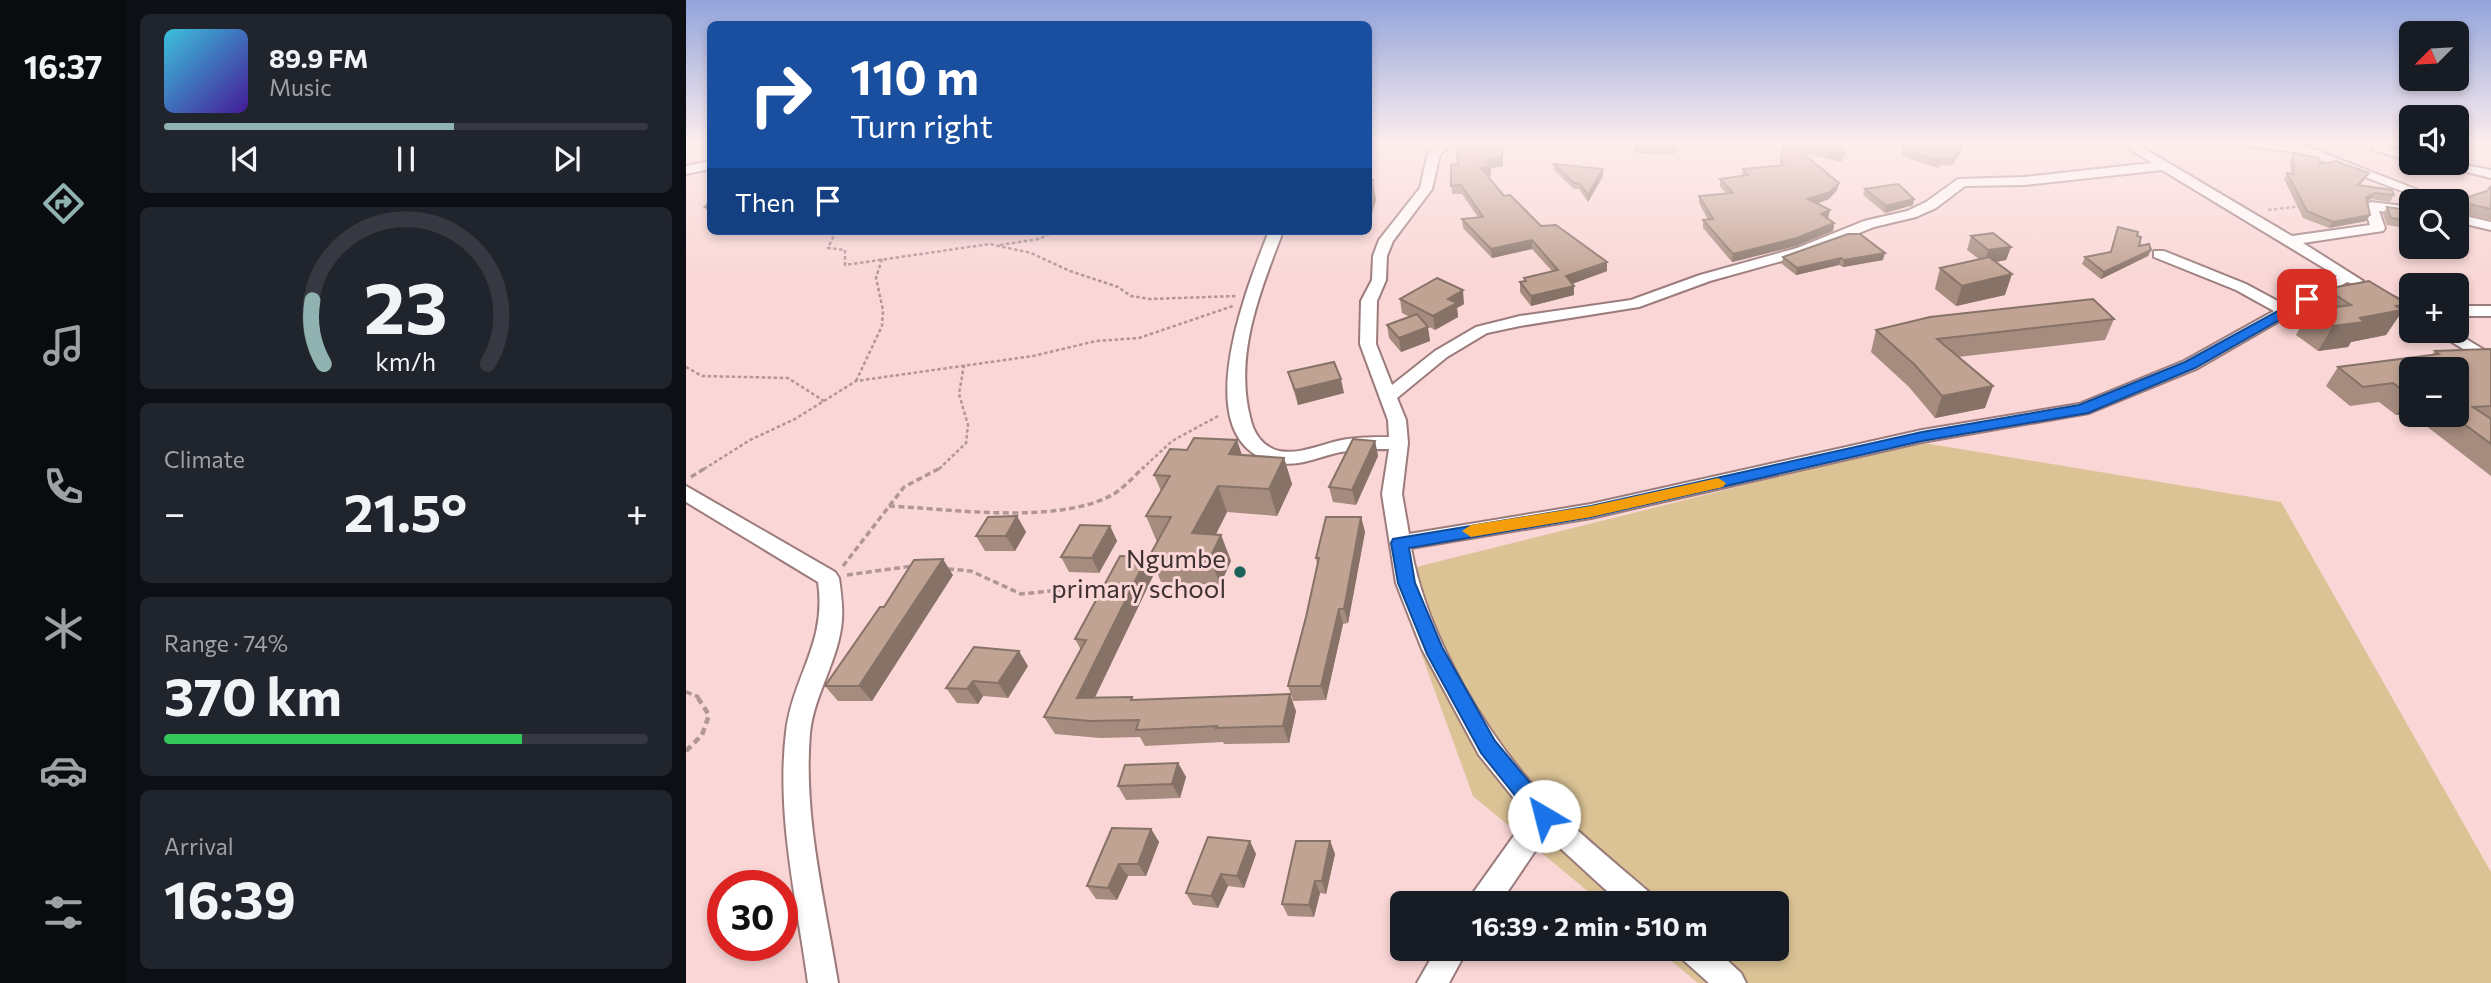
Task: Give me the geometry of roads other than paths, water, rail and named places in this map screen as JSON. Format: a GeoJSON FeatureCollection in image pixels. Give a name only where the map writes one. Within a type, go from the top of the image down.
{"type":"FeatureCollection","features":[{"type":"Feature","properties":{"kind":"street"},"geometry":{"type":"LineString","coordinates":[[1426,188],[1386,240],[1380,256],[1379,280],[1369,301],[1367,325],[1368,344],[1397,420],[1399,443],[1392,494],[1407,583],[1433,649],[1488,747],[1544,816],[1627,891]]}},
{"type":"Feature","properties":{"kind":"street"},"geometry":{"type":"LineString","coordinates":[[1388,397],[1441,354],[1482,330],[1520,321],[1634,304],[1698,281],[1802,251],[1869,224],[1911,214],[1931,205],[1955,188]]}},
{"type":"Feature","properties":{"kind":"street"},"geometry":{"type":"LineString","coordinates":[[2200,188],[2399,306]]}},
{"type":"Feature","properties":{"kind":"street"},"geometry":{"type":"LineString","coordinates":[[2288,241],[2378,228],[2371,206],[2399,209]]}},
{"type":"Feature","properties":{"kind":"street"},"geometry":{"type":"LineString","coordinates":[[2469,218],[2491,226]]}},
{"type":"Feature","properties":{"kind":"street"},"geometry":{"type":"LineString","coordinates":[[1274,235],[1251,297],[1240,343],[1234,399],[1250,442],[1263,452],[1279,457],[1300,457],[1368,442],[1399,443]]}},
{"type":"Feature","properties":{"kind":"street"},"geometry":{"type":"LineString","coordinates":[[2159,254],[2241,287],[2287,311]]}},
{"type":"Feature","properties":{"kind":"street"},"geometry":{"type":"LineString","coordinates":[[1399,543],[1591,511],[1922,436],[2083,409],[2190,365],[2347,276]]}},
{"type":"Feature","properties":{"kind":"street"},"geometry":{"type":"LineString","coordinates":[[2469,311],[2491,311]]}},
{"type":"Feature","properties":{"kind":"street"},"geometry":{"type":"LineString","coordinates":[[2462,343],[2491,361]]}},
{"type":"Feature","properties":{"kind":"street"},"geometry":{"type":"LineString","coordinates":[[686,493],[828,578],[833,599],[830,640],[806,695],[798,731],[797,786],[823,983]]}},
{"type":"Feature","properties":{"kind":"street"},"geometry":{"type":"LineString","coordinates":[[1491,891],[1544,816]]}},
{"type":"Feature","properties":{"kind":"street"},"geometry":{"type":"LineString","coordinates":[[1432,983],[1446,961]]}},
{"type":"Feature","properties":{"kind":"street"},"geometry":{"type":"LineString","coordinates":[[1706,961],[1731,983]]}},
{"type":"Feature","properties":{"kind":"place","name":"Ngumbe primary school"},"geometry":{"type":"Point","coordinates":[1240,572]}}]}
